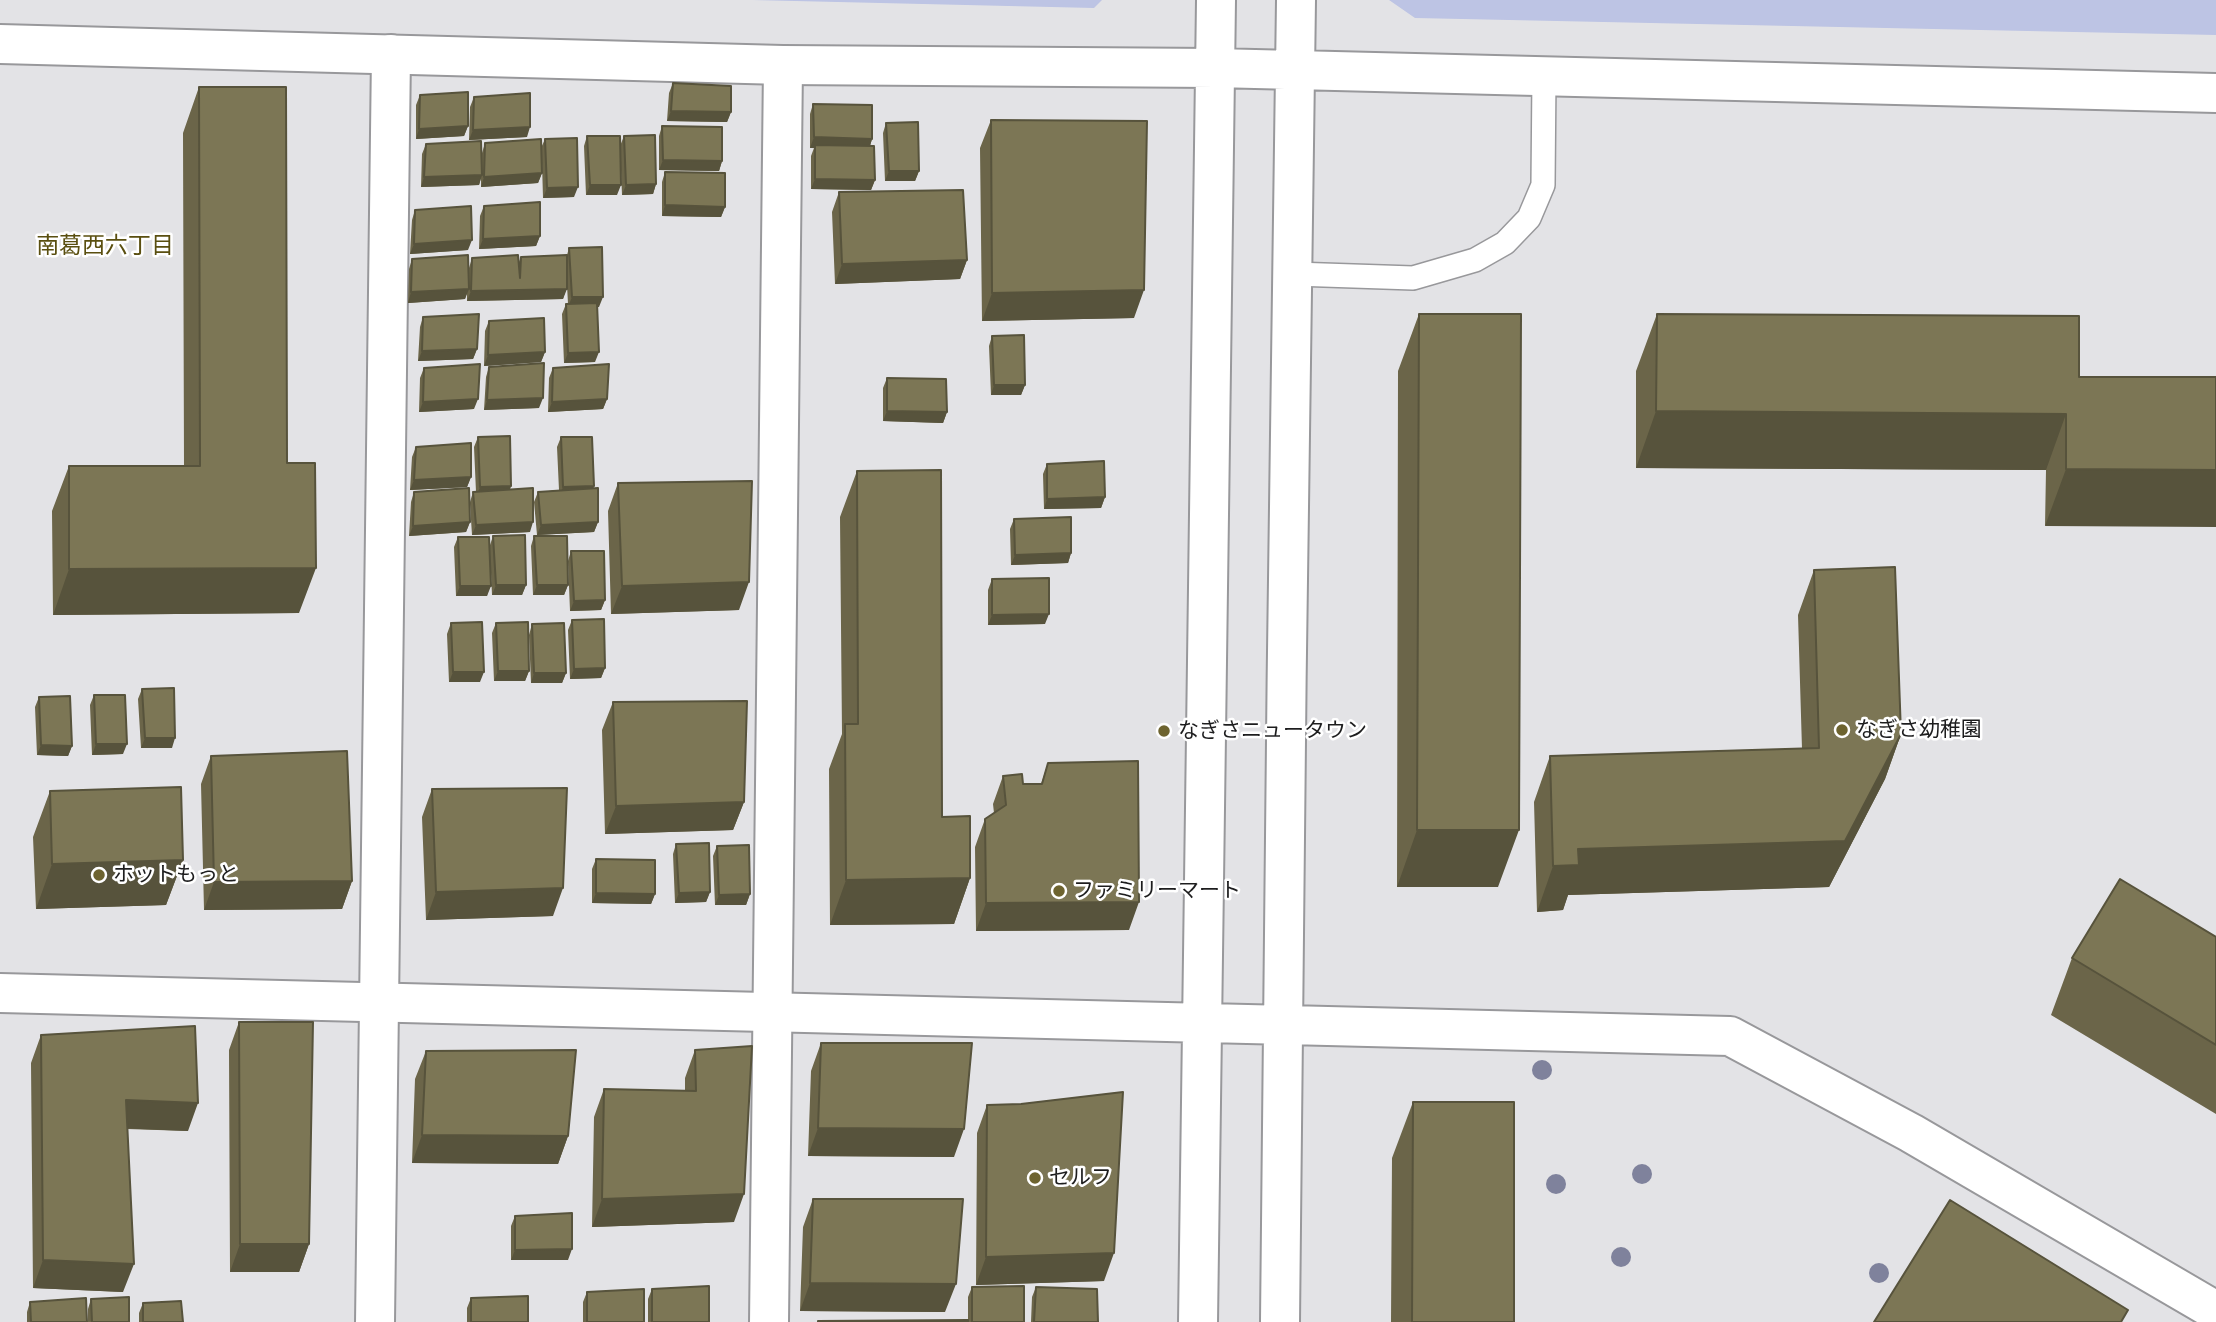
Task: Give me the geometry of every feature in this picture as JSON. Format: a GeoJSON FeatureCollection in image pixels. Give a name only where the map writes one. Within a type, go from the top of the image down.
{"type":"FeatureCollection","features":[{"type":"Feature","properties":{"kind":"street"},"geometry":{"type":"LineString","coordinates":[[1198,1322],[1216,0]]}},
{"type":"Feature","properties":{"kind":"street"},"geometry":{"type":"LineString","coordinates":[[1280,1322],[1281,1025],[1296,0]]}},
{"type":"Feature","properties":{"kind":"street"},"geometry":{"type":"LineString","coordinates":[[0,44],[783,65],[1215,68],[2216,93]]}},
{"type":"Feature","properties":{"kind":"street"},"geometry":{"type":"LineString","coordinates":[[375,1322],[391,54]]}},
{"type":"Feature","properties":{"kind":"street"},"geometry":{"type":"LineString","coordinates":[[769,1322],[783,65]]}},
{"type":"Feature","properties":{"kind":"street"},"geometry":{"type":"LineString","coordinates":[[0,993],[1730,1035],[1911,1133],[2216,1311]]}},
{"type":"Feature","properties":{"kind":"lane"},"geometry":{"type":"LineString","coordinates":[[1294,274],[1413,278],[1475,260],[1505,243],[1529,218],[1543,186],[1544,76]]}},
{"type":"Feature","properties":{"kind":"shaded area"},"geometry":{"type":"Polygon","coordinates":[[[752,0],[1102,0],[1094,8],[752,0]]]}},
{"type":"Feature","properties":{"kind":"shaded area"},"geometry":{"type":"Polygon","coordinates":[[[1389,0],[2216,0],[2216,35],[1415,18],[1389,0]]]}},
{"type":"Feature","properties":{"kind":"building"},"geometry":{"type":"Polygon","coordinates":[[[673,83],[731,86],[731,112],[671,111],[673,83]]]}},
{"type":"Feature","properties":{"kind":"building"},"geometry":{"type":"Polygon","coordinates":[[[199,87],[286,87],[287,463],[315,463],[316,568],[69,569],[69,466],[200,466],[199,87]]]}},
{"type":"Feature","properties":{"kind":"building"},"geometry":{"type":"Polygon","coordinates":[[[468,92],[468,126],[419,129],[420,95],[468,92]]]}},
{"type":"Feature","properties":{"kind":"building"},"geometry":{"type":"Polygon","coordinates":[[[530,93],[530,127],[473,130],[474,97],[530,93]]]}},
{"type":"Feature","properties":{"kind":"building"},"geometry":{"type":"Polygon","coordinates":[[[813,104],[872,105],[872,139],[814,137],[813,104]]]}},
{"type":"Feature","properties":{"kind":"building"},"geometry":{"type":"Polygon","coordinates":[[[991,120],[1147,121],[1144,290],[992,293],[991,120]]]}},
{"type":"Feature","properties":{"kind":"building"},"geometry":{"type":"Polygon","coordinates":[[[918,122],[919,171],[889,171],[886,123],[918,122]]]}},
{"type":"Feature","properties":{"kind":"building"},"geometry":{"type":"Polygon","coordinates":[[[662,126],[722,127],[722,161],[663,160],[662,126]]]}},
{"type":"Feature","properties":{"kind":"building"},"geometry":{"type":"Polygon","coordinates":[[[655,135],[656,184],[626,185],[624,136],[655,135]]]}},
{"type":"Feature","properties":{"kind":"building"},"geometry":{"type":"Polygon","coordinates":[[[587,136],[620,136],[621,185],[590,185],[587,136]]]}},
{"type":"Feature","properties":{"kind":"building"},"geometry":{"type":"Polygon","coordinates":[[[577,138],[578,187],[547,188],[545,139],[577,138]]]}},
{"type":"Feature","properties":{"kind":"building"},"geometry":{"type":"Polygon","coordinates":[[[541,139],[542,173],[484,177],[485,143],[541,139]]]}},
{"type":"Feature","properties":{"kind":"building"},"geometry":{"type":"Polygon","coordinates":[[[481,141],[482,175],[424,177],[426,144],[481,141]]]}},
{"type":"Feature","properties":{"kind":"building"},"geometry":{"type":"Polygon","coordinates":[[[815,145],[874,146],[875,180],[815,179],[815,145]]]}},
{"type":"Feature","properties":{"kind":"building"},"geometry":{"type":"Polygon","coordinates":[[[665,172],[725,173],[725,207],[665,205],[665,172]]]}},
{"type":"Feature","properties":{"kind":"building"},"geometry":{"type":"Polygon","coordinates":[[[963,190],[967,260],[842,264],[839,192],[963,190]]]}},
{"type":"Feature","properties":{"kind":"building"},"geometry":{"type":"Polygon","coordinates":[[[540,202],[540,236],[483,239],[484,206],[540,202]]]}},
{"type":"Feature","properties":{"kind":"building"},"geometry":{"type":"Polygon","coordinates":[[[471,206],[472,240],[414,244],[415,210],[471,206]]]}},
{"type":"Feature","properties":{"kind":"building"},"geometry":{"type":"Polygon","coordinates":[[[602,247],[603,297],[572,297],[569,248],[602,247]]]}},
{"type":"Feature","properties":{"kind":"building"},"geometry":{"type":"Polygon","coordinates":[[[468,255],[469,289],[411,292],[412,259],[468,255]]]}},
{"type":"Feature","properties":{"kind":"building"},"geometry":{"type":"Polygon","coordinates":[[[518,255],[520,278],[521,257],[567,255],[567,289],[471,291],[472,258],[518,255]]]}},
{"type":"Feature","properties":{"kind":"building"},"geometry":{"type":"Polygon","coordinates":[[[597,303],[599,352],[568,353],[566,304],[597,303]]]}},
{"type":"Feature","properties":{"kind":"building"},"geometry":{"type":"Polygon","coordinates":[[[479,314],[477,349],[422,351],[423,317],[479,314]]]}},
{"type":"Feature","properties":{"kind":"building"},"geometry":{"type":"Polygon","coordinates":[[[1419,314],[1521,314],[1519,830],[1417,830],[1419,314]]]}},
{"type":"Feature","properties":{"kind":"building"},"geometry":{"type":"Polygon","coordinates":[[[1657,314],[2079,316],[2079,377],[2216,377],[2216,470],[2066,469],[2066,414],[1656,411],[1657,314]]]}},
{"type":"Feature","properties":{"kind":"building"},"geometry":{"type":"Polygon","coordinates":[[[544,318],[545,352],[488,355],[489,321],[544,318]]]}},
{"type":"Feature","properties":{"kind":"building"},"geometry":{"type":"Polygon","coordinates":[[[1024,335],[1025,385],[994,385],[992,336],[1024,335]]]}},
{"type":"Feature","properties":{"kind":"building"},"geometry":{"type":"Polygon","coordinates":[[[544,363],[543,398],[487,400],[489,367],[544,363]]]}},
{"type":"Feature","properties":{"kind":"building"},"geometry":{"type":"Polygon","coordinates":[[[480,364],[478,399],[423,402],[424,368],[480,364]]]}},
{"type":"Feature","properties":{"kind":"building"},"geometry":{"type":"Polygon","coordinates":[[[609,364],[607,399],[552,402],[553,368],[609,364]]]}},
{"type":"Feature","properties":{"kind":"building"},"geometry":{"type":"Polygon","coordinates":[[[887,378],[946,379],[947,412],[887,411],[887,378]]]}},
{"type":"Feature","properties":{"kind":"building"},"geometry":{"type":"Polygon","coordinates":[[[510,436],[511,486],[480,487],[478,437],[510,436]]]}},
{"type":"Feature","properties":{"kind":"building"},"geometry":{"type":"Polygon","coordinates":[[[561,437],[592,437],[594,486],[563,487],[561,437]]]}},
{"type":"Feature","properties":{"kind":"building"},"geometry":{"type":"Polygon","coordinates":[[[471,443],[471,477],[414,480],[416,447],[471,443]]]}},
{"type":"Feature","properties":{"kind":"building"},"geometry":{"type":"Polygon","coordinates":[[[1104,461],[1105,497],[1047,499],[1047,464],[1104,461]]]}},
{"type":"Feature","properties":{"kind":"building"},"geometry":{"type":"Polygon","coordinates":[[[941,470],[942,817],[970,816],[970,878],[846,880],[845,724],[858,724],[857,471],[941,470]]]}},
{"type":"Feature","properties":{"kind":"building"},"geometry":{"type":"Polygon","coordinates":[[[752,481],[749,582],[622,586],[618,483],[752,481]]]}},
{"type":"Feature","properties":{"kind":"building"},"geometry":{"type":"Polygon","coordinates":[[[469,488],[470,522],[413,526],[414,492],[469,488]]]}},
{"type":"Feature","properties":{"kind":"building"},"geometry":{"type":"Polygon","coordinates":[[[533,488],[533,522],[476,525],[473,492],[533,488]]]}},
{"type":"Feature","properties":{"kind":"building"},"geometry":{"type":"Polygon","coordinates":[[[598,488],[598,522],[541,525],[538,492],[598,488]]]}},
{"type":"Feature","properties":{"kind":"building"},"geometry":{"type":"Polygon","coordinates":[[[1071,517],[1071,553],[1015,555],[1014,519],[1071,517]]]}},
{"type":"Feature","properties":{"kind":"building"},"geometry":{"type":"Polygon","coordinates":[[[525,535],[526,585],[496,585],[493,536],[525,535]]]}},
{"type":"Feature","properties":{"kind":"building"},"geometry":{"type":"Polygon","coordinates":[[[534,536],[567,536],[568,585],[537,585],[534,536]]]}},
{"type":"Feature","properties":{"kind":"building"},"geometry":{"type":"Polygon","coordinates":[[[458,537],[489,537],[491,586],[460,586],[458,537]]]}},
{"type":"Feature","properties":{"kind":"building"},"geometry":{"type":"Polygon","coordinates":[[[571,551],[604,551],[605,600],[574,601],[571,551]]]}},
{"type":"Feature","properties":{"kind":"building"},"geometry":{"type":"Polygon","coordinates":[[[1895,567],[1901,734],[1845,841],[1578,849],[1579,865],[1553,866],[1550,756],[1819,748],[1814,570],[1895,567]]]}},
{"type":"Feature","properties":{"kind":"building"},"geometry":{"type":"Polygon","coordinates":[[[1049,578],[1049,614],[992,615],[992,579],[1049,578]]]}},
{"type":"Feature","properties":{"kind":"building"},"geometry":{"type":"Polygon","coordinates":[[[604,619],[605,668],[574,669],[572,620],[604,619]]]}},
{"type":"Feature","properties":{"kind":"building"},"geometry":{"type":"Polygon","coordinates":[[[482,622],[484,672],[453,672],[451,623],[482,622]]]}},
{"type":"Feature","properties":{"kind":"building"},"geometry":{"type":"Polygon","coordinates":[[[528,622],[529,671],[498,671],[496,623],[528,622]]]}},
{"type":"Feature","properties":{"kind":"building"},"geometry":{"type":"Polygon","coordinates":[[[564,623],[566,673],[534,673],[532,624],[564,623]]]}},
{"type":"Feature","properties":{"kind":"building"},"geometry":{"type":"Polygon","coordinates":[[[174,688],[175,738],[145,738],[142,689],[174,688]]]}},
{"type":"Feature","properties":{"kind":"building"},"geometry":{"type":"Polygon","coordinates":[[[94,695],[125,695],[127,744],[96,744],[94,695]]]}},
{"type":"Feature","properties":{"kind":"building"},"geometry":{"type":"Polygon","coordinates":[[[70,696],[72,746],[41,745],[39,697],[70,696]]]}},
{"type":"Feature","properties":{"kind":"building"},"geometry":{"type":"Polygon","coordinates":[[[747,701],[744,802],[616,806],[613,702],[747,701]]]}},
{"type":"Feature","properties":{"kind":"building"},"geometry":{"type":"Polygon","coordinates":[[[347,751],[352,881],[214,882],[211,756],[347,751]]]}},
{"type":"Feature","properties":{"kind":"building"},"geometry":{"type":"Polygon","coordinates":[[[1138,761],[1139,902],[986,903],[985,819],[1006,805],[1003,776],[1022,774],[1023,784],[1042,784],[1048,763],[1138,761]]]}},
{"type":"Feature","properties":{"kind":"building"},"geometry":{"type":"Polygon","coordinates":[[[181,787],[183,860],[52,864],[50,791],[181,787]]]}},
{"type":"Feature","properties":{"kind":"building"},"geometry":{"type":"Polygon","coordinates":[[[567,788],[563,888],[436,892],[432,789],[567,788]]]}},
{"type":"Feature","properties":{"kind":"building"},"geometry":{"type":"Polygon","coordinates":[[[709,843],[710,892],[679,893],[676,844],[709,843]]]}},
{"type":"Feature","properties":{"kind":"building"},"geometry":{"type":"Polygon","coordinates":[[[749,845],[750,894],[719,895],[717,846],[749,845]]]}},
{"type":"Feature","properties":{"kind":"building"},"geometry":{"type":"Polygon","coordinates":[[[596,859],[655,860],[655,894],[596,893],[596,859]]]}},
{"type":"Feature","properties":{"kind":"building"},"geometry":{"type":"Polygon","coordinates":[[[2120,879],[2216,937],[2216,1045],[2072,958],[2120,879]]]}},
{"type":"Feature","properties":{"kind":"building"},"geometry":{"type":"Polygon","coordinates":[[[239,1022],[313,1022],[309,1244],[240,1244],[239,1022]]]}},
{"type":"Feature","properties":{"kind":"building"},"geometry":{"type":"Polygon","coordinates":[[[195,1026],[198,1103],[126,1100],[134,1264],[43,1260],[41,1035],[195,1026]]]}},
{"type":"Feature","properties":{"kind":"building"},"geometry":{"type":"Polygon","coordinates":[[[821,1043],[972,1043],[964,1129],[818,1128],[821,1043]]]}},
{"type":"Feature","properties":{"kind":"building"},"geometry":{"type":"Polygon","coordinates":[[[752,1046],[744,1194],[602,1199],[604,1089],[696,1091],[695,1050],[752,1046]]]}},
{"type":"Feature","properties":{"kind":"building"},"geometry":{"type":"Polygon","coordinates":[[[576,1050],[568,1136],[422,1135],[426,1051],[576,1050]]]}},
{"type":"Feature","properties":{"kind":"building"},"geometry":{"type":"Polygon","coordinates":[[[1123,1092],[1114,1253],[986,1257],[987,1105],[1021,1104],[1123,1092]]]}},
{"type":"Feature","properties":{"kind":"building"},"geometry":{"type":"Polygon","coordinates":[[[1413,1102],[1514,1102],[1514,1322],[1412,1322],[1413,1102]]]}},
{"type":"Feature","properties":{"kind":"building"},"geometry":{"type":"Polygon","coordinates":[[[813,1199],[963,1199],[956,1284],[810,1283],[813,1199]]]}},
{"type":"Feature","properties":{"kind":"building"},"geometry":{"type":"Polygon","coordinates":[[[1950,1200],[2128,1310],[2121,1322],[1874,1322],[1950,1200]]]}},
{"type":"Feature","properties":{"kind":"building"},"geometry":{"type":"Polygon","coordinates":[[[572,1213],[572,1249],[515,1250],[515,1216],[572,1213]]]}},
{"type":"Feature","properties":{"kind":"building"},"geometry":{"type":"Polygon","coordinates":[[[709,1286],[709,1322],[652,1322],[652,1289],[709,1286]]]}},
{"type":"Feature","properties":{"kind":"building"},"geometry":{"type":"Polygon","coordinates":[[[1024,1286],[1024,1322],[972,1322],[972,1287],[1024,1286]]]}},
{"type":"Feature","properties":{"kind":"building"},"geometry":{"type":"Polygon","coordinates":[[[1036,1287],[1097,1289],[1098,1322],[1034,1322],[1036,1287]]]}},
{"type":"Feature","properties":{"kind":"building"},"geometry":{"type":"Polygon","coordinates":[[[644,1289],[644,1322],[587,1322],[587,1292],[644,1289]]]}},
{"type":"Feature","properties":{"kind":"building"},"geometry":{"type":"Polygon","coordinates":[[[528,1296],[528,1322],[471,1322],[471,1298],[528,1296]]]}},
{"type":"Feature","properties":{"kind":"building"},"geometry":{"type":"Polygon","coordinates":[[[129,1297],[129,1322],[92,1322],[91,1299],[129,1297]]]}},
{"type":"Feature","properties":{"kind":"building"},"geometry":{"type":"Polygon","coordinates":[[[86,1298],[87,1322],[31,1322],[30,1302],[86,1298]]]}},
{"type":"Feature","properties":{"kind":"building"},"geometry":{"type":"Polygon","coordinates":[[[181,1301],[183,1322],[143,1322],[143,1303],[181,1301]]]}},
{"type":"Feature","properties":{"kind":"building"},"geometry":{"type":"Polygon","coordinates":[[[818,1321],[968,1322],[818,1322],[818,1321]]]}},
{"type":"Feature","properties":{"kind":"place","name":"なぎさ幼稚園"},"geometry":{"type":"Point","coordinates":[1842,730]}},
{"type":"Feature","properties":{"kind":"place","name":"なぎさニュータウン"},"geometry":{"type":"Point","coordinates":[1164,731]}},
{"type":"Feature","properties":{"kind":"place","name":"ホットもっと"},"geometry":{"type":"Point","coordinates":[99,875]}},
{"type":"Feature","properties":{"kind":"place","name":"ファミリーマート"},"geometry":{"type":"Point","coordinates":[1059,891]}},
{"type":"Feature","properties":{"kind":"place","name":"セルフ"},"geometry":{"type":"Point","coordinates":[1035,1178]}},
{"type":"Feature","properties":{"kind":"district","name":"南葛西六丁目"},"geometry":{"type":"Point","coordinates":[105,246]}}]}
